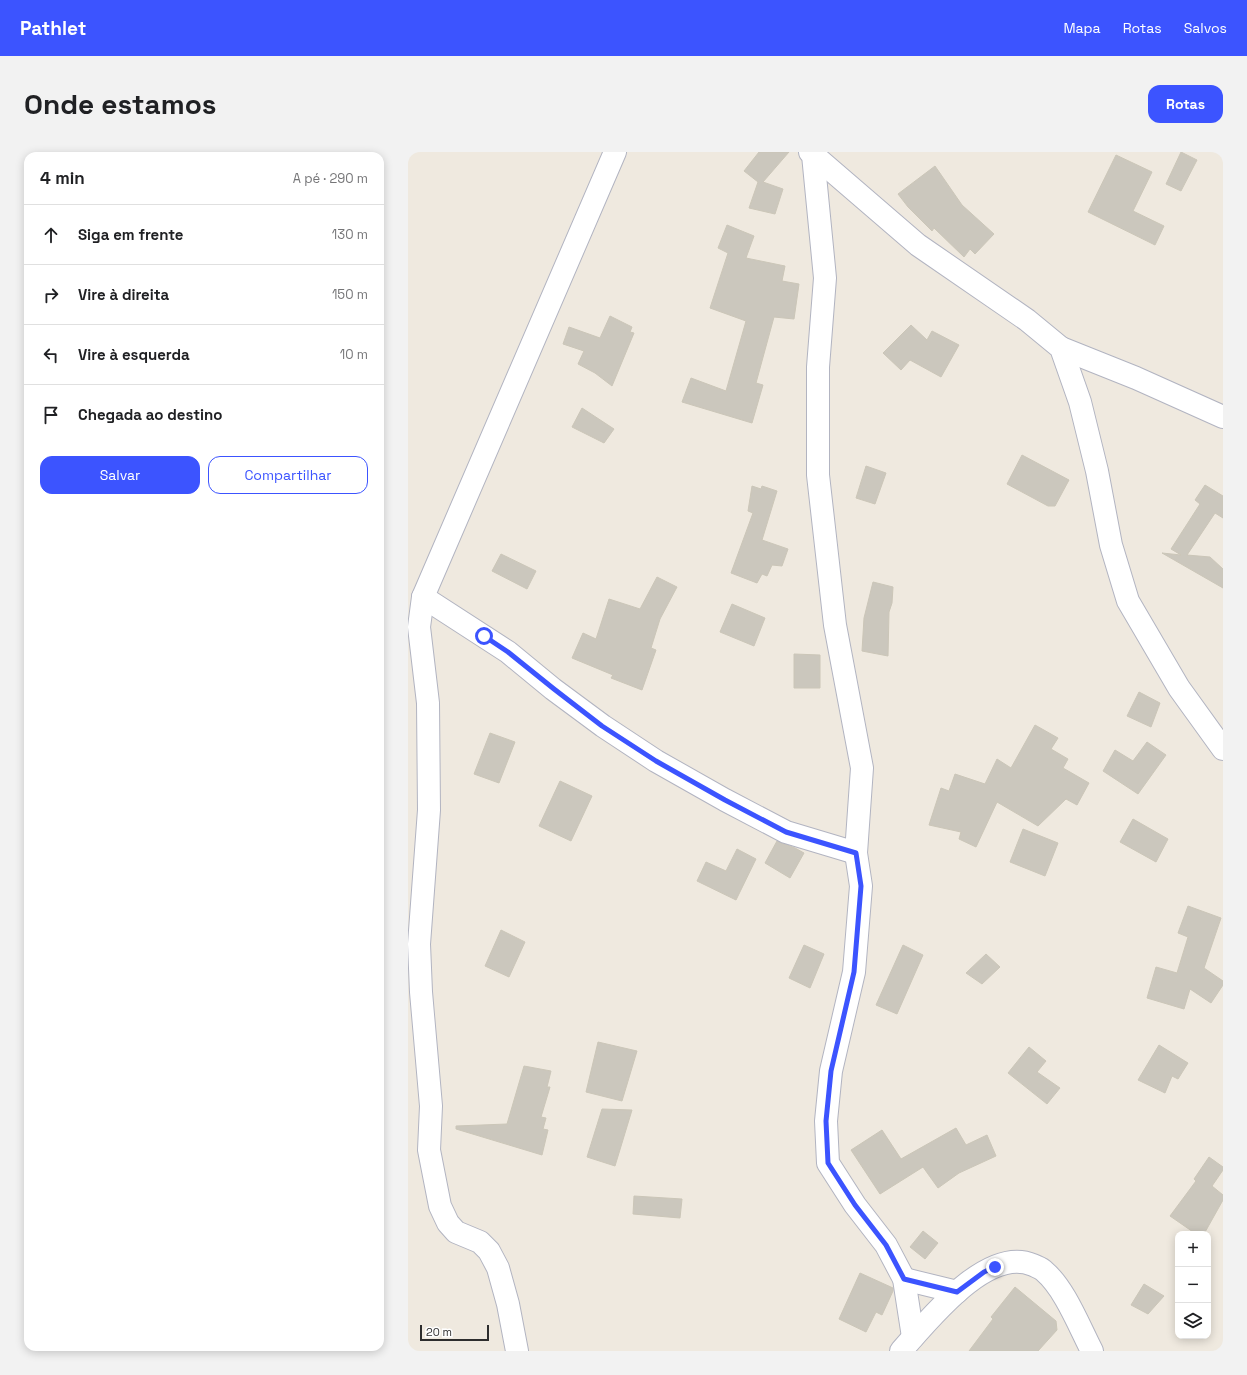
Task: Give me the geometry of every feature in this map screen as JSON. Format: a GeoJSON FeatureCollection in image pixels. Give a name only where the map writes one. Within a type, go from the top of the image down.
{"type":"FeatureCollection","features":[{"type":"Feature","properties":{"kind":"street"},"geometry":{"type":"LineString","coordinates":[[517,1351],[508,1304],[498,1268],[489,1251],[480,1242],[456,1232],[448,1223],[440,1206],[429,1150],[431,1106],[421,992],[419,944],[429,810],[428,703],[419,627],[424,597],[615,152]]}},
{"type":"Feature","properties":{"kind":"street"},"geometry":{"type":"LineString","coordinates":[[812,154],[918,244],[1027,320],[1061,348],[1136,378],[1223,417]]}},
{"type":"Feature","properties":{"kind":"street"},"geometry":{"type":"LineString","coordinates":[[812,154],[824,278],[818,367],[818,475],[835,625],[862,768],[856,853],[861,886],[854,972],[831,1071],[826,1121],[828,1163],[855,1205],[886,1245],[904,1279],[907,1344]]}},
{"type":"Feature","properties":{"kind":"street"},"geometry":{"type":"LineString","coordinates":[[1061,348],[1080,402],[1097,471],[1111,545],[1128,601],[1179,688],[1223,748]]}},
{"type":"Feature","properties":{"kind":"street"},"geometry":{"type":"LineString","coordinates":[[424,597],[508,652],[602,726],[656,761],[786,832],[856,853]]}},
{"type":"Feature","properties":{"kind":"street"},"geometry":{"type":"LineString","coordinates":[[907,1344],[957,1292],[984,1272],[1006,1263],[1025,1262],[1043,1270],[1058,1285],[1092,1351]]}},
{"type":"Feature","properties":{"kind":"street"},"geometry":{"type":"LineString","coordinates":[[904,1279],[957,1292]]}},
{"type":"Feature","properties":{"kind":"building"},"geometry":{"type":"Polygon","coordinates":[[[759,152],[789,152],[763,182],[783,189],[775,214],[749,208],[758,182],[744,171],[759,152]]]}},
{"type":"Feature","properties":{"kind":"building"},"geometry":{"type":"Polygon","coordinates":[[[1181,152],[1197,160],[1181,191],[1166,184],[1181,152]]]}},
{"type":"Feature","properties":{"kind":"building"},"geometry":{"type":"Polygon","coordinates":[[[1116,155],[1152,172],[1133,211],[1164,226],[1155,245],[1088,212],[1116,155]]]}},
{"type":"Feature","properties":{"kind":"building"},"geometry":{"type":"Polygon","coordinates":[[[935,166],[962,205],[994,234],[975,254],[970,249],[964,257],[934,228],[932,231],[908,207],[898,194],[935,166]]]}},
{"type":"Feature","properties":{"kind":"building"},"geometry":{"type":"Polygon","coordinates":[[[727,225],[754,236],[746,258],[785,266],[782,281],[799,284],[794,319],[774,317],[756,383],[763,385],[752,423],[682,402],[691,378],[726,391],[746,321],[710,308],[728,253],[718,248],[727,225]]]}},
{"type":"Feature","properties":{"kind":"building"},"geometry":{"type":"Polygon","coordinates":[[[610,316],[632,327],[630,332],[634,333],[612,386],[595,373],[578,364],[584,351],[563,344],[569,327],[600,338],[610,316]]]}},
{"type":"Feature","properties":{"kind":"building"},"geometry":{"type":"Polygon","coordinates":[[[911,325],[927,340],[932,331],[959,345],[941,377],[910,360],[901,370],[883,353],[911,325]]]}},
{"type":"Feature","properties":{"kind":"building"},"geometry":{"type":"Polygon","coordinates":[[[582,408],[614,429],[604,443],[572,427],[582,408]]]}},
{"type":"Feature","properties":{"kind":"building"},"geometry":{"type":"Polygon","coordinates":[[[1022,455],[1069,480],[1055,506],[1048,506],[1007,484],[1022,455]]]}},
{"type":"Feature","properties":{"kind":"building"},"geometry":{"type":"Polygon","coordinates":[[[866,466],[886,473],[875,504],[856,498],[866,466]]]}},
{"type":"Feature","properties":{"kind":"building"},"geometry":{"type":"Polygon","coordinates":[[[1205,485],[1223,496],[1223,518],[1215,513],[1187,555],[1210,557],[1223,569],[1223,588],[1162,553],[1181,555],[1171,549],[1200,504],[1195,500],[1205,485]]]}},
{"type":"Feature","properties":{"kind":"building"},"geometry":{"type":"Polygon","coordinates":[[[752,486],[761,489],[762,486],[777,491],[762,540],[788,549],[782,566],[772,565],[767,576],[762,574],[757,583],[731,573],[753,513],[748,511],[752,486]]]}},
{"type":"Feature","properties":{"kind":"building"},"geometry":{"type":"Polygon","coordinates":[[[501,554],[536,571],[527,589],[492,571],[501,554]]]}},
{"type":"Feature","properties":{"kind":"building"},"geometry":{"type":"Polygon","coordinates":[[[657,577],[677,587],[660,619],[651,648],[656,650],[642,690],[611,678],[613,675],[572,658],[583,633],[596,639],[609,599],[640,609],[657,577]]]}},
{"type":"Feature","properties":{"kind":"building"},"geometry":{"type":"Polygon","coordinates":[[[873,582],[893,587],[892,603],[889,612],[888,656],[862,651],[864,618],[873,582]]]}},
{"type":"Feature","properties":{"kind":"building"},"geometry":{"type":"Polygon","coordinates":[[[732,604],[765,618],[754,646],[720,632],[732,604]]]}},
{"type":"Feature","properties":{"kind":"building"},"geometry":{"type":"Polygon","coordinates":[[[794,654],[820,655],[820,688],[794,688],[794,654]]]}},
{"type":"Feature","properties":{"kind":"building"},"geometry":{"type":"Polygon","coordinates":[[[1139,692],[1160,703],[1151,727],[1127,716],[1139,692]]]}},
{"type":"Feature","properties":{"kind":"building"},"geometry":{"type":"Polygon","coordinates":[[[1035,725],[1058,738],[1051,749],[1068,759],[1063,768],[1089,783],[1077,805],[1066,799],[1038,826],[997,802],[976,847],[959,839],[961,832],[929,825],[941,788],[949,791],[955,774],[985,784],[997,759],[1011,768],[1035,725]]]}},
{"type":"Feature","properties":{"kind":"building"},"geometry":{"type":"Polygon","coordinates":[[[490,733],[515,742],[499,783],[474,774],[490,733]]]}},
{"type":"Feature","properties":{"kind":"building"},"geometry":{"type":"Polygon","coordinates":[[[1147,742],[1166,755],[1138,794],[1103,771],[1115,750],[1133,761],[1147,742]]]}},
{"type":"Feature","properties":{"kind":"building"},"geometry":{"type":"Polygon","coordinates":[[[560,781],[592,796],[571,841],[539,826],[560,781]]]}},
{"type":"Feature","properties":{"kind":"building"},"geometry":{"type":"Polygon","coordinates":[[[1133,819],[1168,839],[1156,862],[1120,842],[1133,819]]]}},
{"type":"Feature","properties":{"kind":"building"},"geometry":{"type":"Polygon","coordinates":[[[1023,829],[1058,843],[1045,876],[1010,862],[1023,829]]]}},
{"type":"Feature","properties":{"kind":"building"},"geometry":{"type":"Polygon","coordinates":[[[777,841],[804,853],[790,878],[765,863],[777,841]]]}},
{"type":"Feature","properties":{"kind":"building"},"geometry":{"type":"Polygon","coordinates":[[[737,849],[756,859],[736,900],[697,881],[706,862],[726,871],[737,849]]]}},
{"type":"Feature","properties":{"kind":"building"},"geometry":{"type":"Polygon","coordinates":[[[1188,906],[1221,918],[1204,968],[1223,981],[1223,985],[1211,1003],[1190,989],[1184,1009],[1147,998],[1156,967],[1177,973],[1188,937],[1178,933],[1188,906]]]}},
{"type":"Feature","properties":{"kind":"building"},"geometry":{"type":"Polygon","coordinates":[[[501,930],[525,942],[509,977],[485,966],[501,930]]]}},
{"type":"Feature","properties":{"kind":"building"},"geometry":{"type":"Polygon","coordinates":[[[804,945],[824,954],[810,988],[789,978],[804,945]]]}},
{"type":"Feature","properties":{"kind":"building"},"geometry":{"type":"Polygon","coordinates":[[[903,945],[923,955],[897,1014],[876,1005],[903,945]]]}},
{"type":"Feature","properties":{"kind":"building"},"geometry":{"type":"Polygon","coordinates":[[[986,954],[1000,967],[982,984],[966,973],[986,954]]]}},
{"type":"Feature","properties":{"kind":"building"},"geometry":{"type":"Polygon","coordinates":[[[598,1042],[637,1051],[622,1101],[586,1092],[598,1042]]]}},
{"type":"Feature","properties":{"kind":"building"},"geometry":{"type":"Polygon","coordinates":[[[1159,1045],[1188,1063],[1178,1079],[1172,1076],[1165,1093],[1138,1080],[1159,1045]]]}},
{"type":"Feature","properties":{"kind":"building"},"geometry":{"type":"Polygon","coordinates":[[[1029,1047],[1046,1061],[1037,1072],[1060,1088],[1047,1104],[1008,1073],[1029,1047]]]}},
{"type":"Feature","properties":{"kind":"building"},"geometry":{"type":"Polygon","coordinates":[[[524,1066],[551,1071],[547,1087],[550,1087],[541,1117],[546,1118],[543,1129],[548,1130],[542,1155],[456,1129],[456,1126],[507,1124],[524,1066]]]}},
{"type":"Feature","properties":{"kind":"building"},"geometry":{"type":"Polygon","coordinates":[[[602,1109],[632,1110],[615,1166],[587,1157],[602,1109]]]}},
{"type":"Feature","properties":{"kind":"building"},"geometry":{"type":"Polygon","coordinates":[[[956,1128],[966,1145],[987,1135],[996,1156],[959,1173],[938,1188],[923,1167],[880,1194],[851,1150],[882,1130],[901,1159],[956,1128]]]}},
{"type":"Feature","properties":{"kind":"building"},"geometry":{"type":"Polygon","coordinates":[[[1209,1157],[1223,1167],[1223,1170],[1212,1186],[1223,1195],[1223,1200],[1206,1231],[1192,1231],[1170,1216],[1196,1181],[1194,1179],[1209,1157]]]}},
{"type":"Feature","properties":{"kind":"building"},"geometry":{"type":"Polygon","coordinates":[[[634,1196],[682,1199],[680,1218],[633,1214],[634,1196]]]}},
{"type":"Feature","properties":{"kind":"building"},"geometry":{"type":"Polygon","coordinates":[[[923,1231],[938,1243],[925,1259],[910,1247],[923,1231]]]}},
{"type":"Feature","properties":{"kind":"building"},"geometry":{"type":"Polygon","coordinates":[[[860,1273],[893,1288],[882,1315],[876,1312],[866,1332],[839,1319],[860,1273]]]}},
{"type":"Feature","properties":{"kind":"building"},"geometry":{"type":"Polygon","coordinates":[[[1144,1284],[1164,1296],[1148,1314],[1131,1305],[1144,1284]]]}},
{"type":"Feature","properties":{"kind":"building"},"geometry":{"type":"Polygon","coordinates":[[[1015,1287],[1056,1321],[1057,1330],[1038,1351],[969,1351],[993,1319],[991,1317],[1015,1287]]]}},
{"type":"Feature","properties":{"kind":"route"},"geometry":{"type":"LineString","coordinates":[[484,636],[508,652],[602,726],[656,761],[786,832],[856,853],[861,886],[854,972],[831,1071],[826,1121],[828,1163],[855,1205],[886,1245],[904,1279],[957,1292],[984,1272],[995,1267]]}}]}
